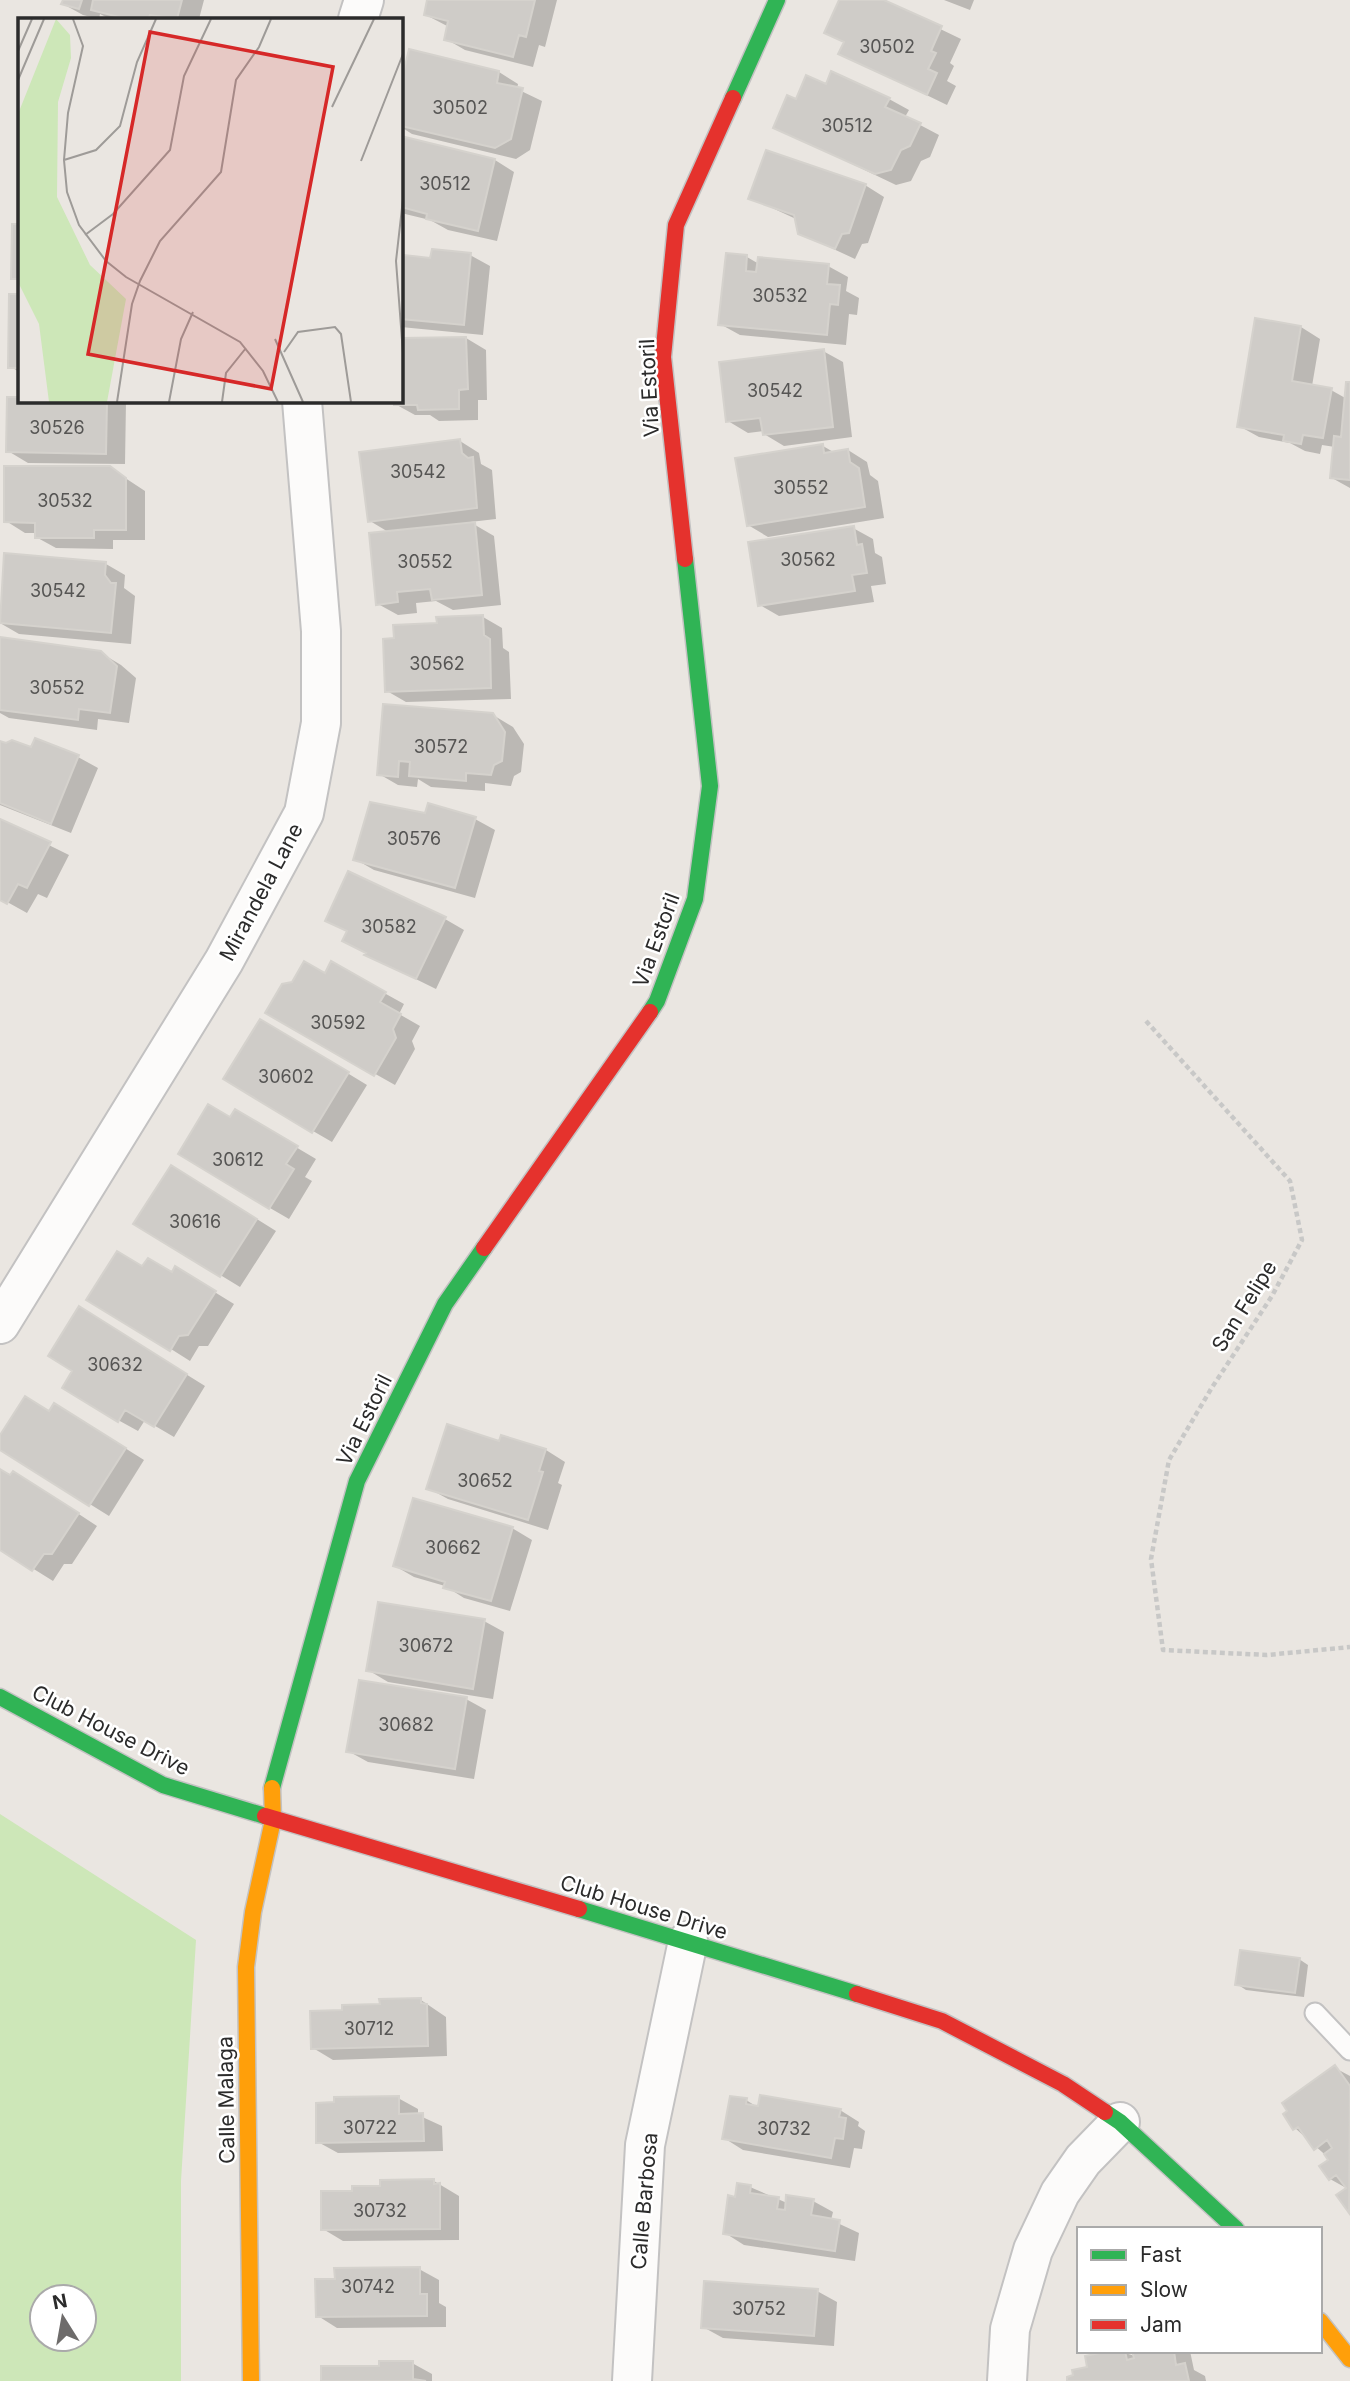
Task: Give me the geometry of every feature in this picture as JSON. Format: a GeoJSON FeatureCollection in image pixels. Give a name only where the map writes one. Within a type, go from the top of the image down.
{"type":"FeatureCollection","features":[{"type":"Feature","properties":{"kind":"street"},"geometry":{"type":"LineString","coordinates":[[358,18],[364,0]]}},
{"type":"Feature","properties":{"kind":"street","name":"Via Estoril"},"geometry":{"type":"LineString","coordinates":[[273,1820],[271,1790],[357,1481],[445,1304],[657,1001],[695,899],[710,786],[663,357],[676,225],[777,0]]}},
{"type":"Feature","properties":{"kind":"street","name":"Mirandela Lane"},"geometry":{"type":"LineString","coordinates":[[0,1324],[224,961],[304,813],[321,723],[321,631],[302,402]]}},
{"type":"Feature","properties":{"kind":"street","name":"Club House Drive"},"geometry":{"type":"LineString","coordinates":[[0,1697],[163,1785],[273,1820],[688,1941],[942,2021],[1063,2084],[1120,2122],[1234,2227]]}},
{"type":"Feature","properties":{"kind":"street","name":"Calle Malaga"},"geometry":{"type":"LineString","coordinates":[[251,2381],[246,1967],[253,1912],[273,1820]]}},
{"type":"Feature","properties":{"kind":"street","name":"Calle Barbosa"},"geometry":{"type":"LineString","coordinates":[[632,2381],[645,2145],[688,1941]]}},
{"type":"Feature","properties":{"kind":"street"},"geometry":{"type":"LineString","coordinates":[[1007,2381],[1010,2329],[1033,2250],[1060,2193],[1083,2160],[1120,2122]]}},
{"type":"Feature","properties":{"kind":"street"},"geometry":{"type":"LineString","coordinates":[[1322,2324],[1350,2359]]}},
{"type":"Feature","properties":{"kind":"lane"},"geometry":{"type":"LineString","coordinates":[[1315,2013],[1350,2050]]}},
{"type":"Feature","properties":{"kind":"path","name":"San Felipe"},"geometry":{"type":"LineString","coordinates":[[1146,1021],[1290,1181],[1302,1240],[1272,1296],[1211,1388],[1169,1460],[1151,1559],[1163,1650],[1267,1655],[1350,1647]]}},
{"type":"Feature","properties":{"kind":"green space"},"geometry":{"type":"Polygon","coordinates":[[[0,1814],[196,1940],[181,2181],[181,2381],[0,2381],[0,1814]]]}},
{"type":"Feature","properties":{"kind":"building"},"geometry":{"type":"Polygon","coordinates":[[[63,0],[82,0],[79,9],[61,4],[63,0]]]}},
{"type":"Feature","properties":{"kind":"building"},"geometry":{"type":"Polygon","coordinates":[[[93,0],[182,0],[177,18],[150,15],[148,18],[123,18],[91,10],[93,0]]]}},
{"type":"Feature","properties":{"kind":"building"},"geometry":{"type":"Polygon","coordinates":[[[427,0],[535,0],[526,37],[519,35],[513,57],[444,40],[448,21],[424,15],[427,0]]]}},
{"type":"Feature","properties":{"kind":"building"},"geometry":{"type":"Polygon","coordinates":[[[839,0],[884,0],[942,26],[931,51],[936,53],[928,69],[937,73],[927,95],[838,54],[844,42],[824,33],[839,0]]]}},
{"type":"Feature","properties":{"kind":"building"},"geometry":{"type":"Polygon","coordinates":[[[409,49],[499,71],[497,83],[523,88],[511,139],[495,148],[402,126],[402,79],[409,49]]]}},
{"type":"Feature","properties":{"kind":"building"},"geometry":{"type":"Polygon","coordinates":[[[831,71],[890,98],[885,107],[921,123],[910,146],[901,150],[891,170],[875,174],[773,128],[787,95],[796,99],[806,75],[826,84],[831,71]]]}},
{"type":"Feature","properties":{"kind":"building"},"geometry":{"type":"Polygon","coordinates":[[[402,136],[495,159],[478,231],[426,219],[427,214],[402,207],[402,136]]]}},
{"type":"Feature","properties":{"kind":"building"},"geometry":{"type":"Polygon","coordinates":[[[766,150],[866,184],[849,233],[842,234],[835,249],[798,234],[794,215],[748,199],[766,150]]]}},
{"type":"Feature","properties":{"kind":"building"},"geometry":{"type":"Polygon","coordinates":[[[12,224],[18,224],[18,279],[11,279],[12,224]]]}},
{"type":"Feature","properties":{"kind":"building"},"geometry":{"type":"Polygon","coordinates":[[[432,249],[471,253],[464,325],[402,319],[402,258],[404,255],[430,258],[432,249]]]}},
{"type":"Feature","properties":{"kind":"building"},"geometry":{"type":"Polygon","coordinates":[[[726,253],[747,255],[746,271],[756,272],[758,257],[829,264],[827,284],[840,285],[838,305],[830,304],[827,335],[718,325],[726,253]]]}},
{"type":"Feature","properties":{"kind":"building"},"geometry":{"type":"Polygon","coordinates":[[[9,294],[18,294],[18,368],[8,368],[9,294]]]}},
{"type":"Feature","properties":{"kind":"building"},"geometry":{"type":"Polygon","coordinates":[[[1255,318],[1301,326],[1292,381],[1332,388],[1323,438],[1303,435],[1301,444],[1283,441],[1284,435],[1237,427],[1255,318]]]}},
{"type":"Feature","properties":{"kind":"building"},"geometry":{"type":"Polygon","coordinates":[[[466,337],[468,389],[459,390],[459,409],[418,410],[417,405],[394,405],[394,402],[402,402],[402,338],[466,337]]]}},
{"type":"Feature","properties":{"kind":"building"},"geometry":{"type":"Polygon","coordinates":[[[824,349],[833,427],[763,435],[760,418],[726,422],[719,362],[824,349]]]}},
{"type":"Feature","properties":{"kind":"building"},"geometry":{"type":"Polygon","coordinates":[[[1346,382],[1350,382],[1350,480],[1330,478],[1334,436],[1341,437],[1346,382]]]}},
{"type":"Feature","properties":{"kind":"building"},"geometry":{"type":"Polygon","coordinates":[[[7,397],[18,397],[18,402],[107,402],[106,454],[6,452],[7,397]]]}},
{"type":"Feature","properties":{"kind":"building"},"geometry":{"type":"Polygon","coordinates":[[[460,439],[462,453],[468,458],[473,457],[477,508],[368,522],[359,452],[460,439]]]}},
{"type":"Feature","properties":{"kind":"building"},"geometry":{"type":"Polygon","coordinates":[[[823,444],[824,453],[848,449],[850,462],[859,468],[865,507],[747,526],[735,458],[823,444]]]}},
{"type":"Feature","properties":{"kind":"building"},"geometry":{"type":"Polygon","coordinates":[[[4,466],[110,466],[126,478],[126,530],[94,530],[94,538],[35,538],[35,523],[4,522],[4,466]]]}},
{"type":"Feature","properties":{"kind":"building"},"geometry":{"type":"Polygon","coordinates":[[[475,522],[482,595],[432,600],[430,589],[397,592],[398,602],[376,605],[369,533],[475,522]]]}},
{"type":"Feature","properties":{"kind":"building"},"geometry":{"type":"Polygon","coordinates":[[[854,526],[857,545],[862,544],[867,573],[852,575],[855,591],[758,606],[748,542],[854,526]]]}},
{"type":"Feature","properties":{"kind":"building"},"geometry":{"type":"Polygon","coordinates":[[[4,553],[106,562],[105,575],[111,583],[116,583],[111,633],[0,623],[4,553]]]}},
{"type":"Feature","properties":{"kind":"building"},"geometry":{"type":"Polygon","coordinates":[[[483,615],[484,635],[490,639],[491,688],[385,692],[383,639],[394,638],[393,625],[437,623],[436,617],[483,615]]]}},
{"type":"Feature","properties":{"kind":"building"},"geometry":{"type":"Polygon","coordinates":[[[0,637],[101,651],[117,666],[110,713],[79,709],[78,720],[0,710],[0,637]]]}},
{"type":"Feature","properties":{"kind":"building"},"geometry":{"type":"Polygon","coordinates":[[[383,704],[493,713],[505,732],[502,761],[494,765],[491,775],[466,773],[466,781],[409,776],[410,762],[399,761],[398,777],[377,775],[383,704]]]}},
{"type":"Feature","properties":{"kind":"building"},"geometry":{"type":"Polygon","coordinates":[[[35,738],[79,755],[51,824],[0,803],[0,741],[6,743],[12,740],[31,747],[35,738]]]}},
{"type":"Feature","properties":{"kind":"building"},"geometry":{"type":"Polygon","coordinates":[[[370,802],[425,813],[428,803],[476,817],[455,888],[353,860],[370,802]]]}},
{"type":"Feature","properties":{"kind":"building"},"geometry":{"type":"Polygon","coordinates":[[[0,819],[51,842],[27,888],[18,884],[7,904],[0,900],[0,819]]]}},
{"type":"Feature","properties":{"kind":"building"},"geometry":{"type":"Polygon","coordinates":[[[348,871],[446,917],[416,979],[364,955],[366,953],[342,941],[347,931],[325,921],[348,871]]]}},
{"type":"Feature","properties":{"kind":"building"},"geometry":{"type":"Polygon","coordinates":[[[304,961],[325,973],[331,961],[386,992],[380,1002],[401,1014],[393,1029],[396,1038],[374,1076],[265,1013],[282,984],[292,982],[304,961]]]}},
{"type":"Feature","properties":{"kind":"building"},"geometry":{"type":"Polygon","coordinates":[[[260,1019],[349,1072],[312,1133],[223,1079],[260,1019]]]}},
{"type":"Feature","properties":{"kind":"building"},"geometry":{"type":"Polygon","coordinates":[[[208,1104],[230,1117],[235,1109],[298,1146],[286,1164],[294,1169],[269,1209],[178,1154],[208,1104]]]}},
{"type":"Feature","properties":{"kind":"building"},"geometry":{"type":"Polygon","coordinates":[[[171,1165],[257,1219],[220,1277],[133,1224],[171,1165]]]}},
{"type":"Feature","properties":{"kind":"building"},"geometry":{"type":"Polygon","coordinates":[[[117,1251],[142,1266],[148,1258],[172,1272],[175,1266],[216,1291],[188,1335],[179,1336],[170,1351],[86,1300],[117,1251]]]}},
{"type":"Feature","properties":{"kind":"building"},"geometry":{"type":"Polygon","coordinates":[[[79,1306],[187,1374],[154,1427],[125,1410],[118,1422],[62,1388],[72,1371],[48,1356],[79,1306]]]}},
{"type":"Feature","properties":{"kind":"building"},"geometry":{"type":"Polygon","coordinates":[[[25,1396],[49,1411],[54,1403],[126,1448],[89,1506],[0,1450],[0,1435],[25,1396]]]}},
{"type":"Feature","properties":{"kind":"building"},"geometry":{"type":"Polygon","coordinates":[[[447,1424],[499,1441],[501,1435],[546,1449],[539,1471],[543,1472],[528,1520],[426,1489],[447,1424]]]}},
{"type":"Feature","properties":{"kind":"building"},"geometry":{"type":"Polygon","coordinates":[[[0,1469],[10,1475],[13,1471],[79,1513],[52,1554],[44,1554],[32,1571],[0,1550],[0,1469]]]}},
{"type":"Feature","properties":{"kind":"building"},"geometry":{"type":"Polygon","coordinates":[[[413,1498],[513,1527],[491,1601],[443,1588],[445,1582],[393,1566],[413,1498]]]}},
{"type":"Feature","properties":{"kind":"building"},"geometry":{"type":"Polygon","coordinates":[[[378,1602],[485,1619],[473,1689],[366,1671],[378,1602]]]}},
{"type":"Feature","properties":{"kind":"building"},"geometry":{"type":"Polygon","coordinates":[[[359,1680],[467,1697],[455,1769],[346,1752],[359,1680]]]}},
{"type":"Feature","properties":{"kind":"building"},"geometry":{"type":"Polygon","coordinates":[[[1240,1950],[1300,1958],[1295,1993],[1235,1985],[1240,1950]]]}},
{"type":"Feature","properties":{"kind":"building"},"geometry":{"type":"Polygon","coordinates":[[[421,1998],[421,2003],[427,2004],[428,2046],[311,2049],[310,2011],[342,2010],[342,2005],[380,2004],[379,1999],[421,1998]]]}},
{"type":"Feature","properties":{"kind":"building"},"geometry":{"type":"Polygon","coordinates":[[[1335,2065],[1350,2086],[1349,2213],[1336,2195],[1346,2188],[1336,2175],[1329,2180],[1319,2166],[1328,2160],[1324,2154],[1332,2148],[1327,2140],[1314,2150],[1298,2127],[1293,2130],[1283,2114],[1287,2111],[1282,2103],[1335,2065]]]}},
{"type":"Feature","properties":{"kind":"building"},"geometry":{"type":"Polygon","coordinates":[[[760,2095],[841,2109],[839,2117],[846,2118],[843,2139],[835,2138],[831,2158],[722,2139],[730,2096],[747,2098],[746,2104],[758,2106],[760,2095]]]}},
{"type":"Feature","properties":{"kind":"building"},"geometry":{"type":"Polygon","coordinates":[[[399,2096],[399,2114],[423,2113],[424,2141],[316,2143],[316,2103],[334,2102],[334,2097],[399,2096]]]}},
{"type":"Feature","properties":{"kind":"building"},"geometry":{"type":"Polygon","coordinates":[[[434,2179],[434,2184],[440,2183],[440,2229],[321,2230],[321,2191],[352,2191],[352,2186],[380,2186],[380,2180],[434,2179]]]}},
{"type":"Feature","properties":{"kind":"building"},"geometry":{"type":"Polygon","coordinates":[[[737,2183],[751,2185],[750,2193],[779,2197],[777,2209],[785,2210],[786,2195],[814,2199],[811,2215],[840,2220],[835,2251],[723,2234],[728,2195],[735,2197],[737,2183]]]}},
{"type":"Feature","properties":{"kind":"building"},"geometry":{"type":"Polygon","coordinates":[[[420,2267],[420,2294],[427,2294],[427,2316],[316,2317],[315,2279],[335,2279],[334,2268],[420,2267]]]}},
{"type":"Feature","properties":{"kind":"building"},"geometry":{"type":"Polygon","coordinates":[[[704,2281],[818,2289],[814,2336],[701,2328],[704,2281]]]}},
{"type":"Feature","properties":{"kind":"building"},"geometry":{"type":"Polygon","coordinates":[[[1125,2353],[1127,2360],[1134,2358],[1133,2353],[1174,2353],[1176,2365],[1185,2363],[1189,2381],[1067,2381],[1067,2377],[1073,2375],[1072,2370],[1087,2367],[1085,2356],[1125,2353]]]}},
{"type":"Feature","properties":{"kind":"building"},"geometry":{"type":"Polygon","coordinates":[[[379,2361],[413,2361],[413,2379],[426,2381],[321,2381],[321,2366],[379,2366],[379,2361]]]}},
{"type":"Feature","properties":{"kind":"traffic: fast"},"geometry":{"type":"LineString","coordinates":[[733,98],[777,0]]}},
{"type":"Feature","properties":{"kind":"traffic: fast"},"geometry":{"type":"LineString","coordinates":[[650,1012],[657,1001],[695,899],[710,786],[685,559]]}},
{"type":"Feature","properties":{"kind":"traffic: fast"},"geometry":{"type":"LineString","coordinates":[[272,1788],[357,1481],[445,1304],[484,1248]]}},
{"type":"Feature","properties":{"kind":"traffic: fast"},"geometry":{"type":"LineString","coordinates":[[0,1697],[163,1785],[265,1816]]}},
{"type":"Feature","properties":{"kind":"traffic: fast"},"geometry":{"type":"LineString","coordinates":[[579,1909],[857,1994]]}},
{"type":"Feature","properties":{"kind":"traffic: fast"},"geometry":{"type":"LineString","coordinates":[[1105,2112],[1120,2122],[1234,2227]]}},
{"type":"Feature","properties":{"kind":"traffic: slow"},"geometry":{"type":"LineString","coordinates":[[251,2381],[246,1967],[253,1912],[273,1820],[272,1788]]}},
{"type":"Feature","properties":{"kind":"traffic: slow"},"geometry":{"type":"LineString","coordinates":[[1322,2324],[1350,2359]]}},
{"type":"Feature","properties":{"kind":"traffic: jam"},"geometry":{"type":"LineString","coordinates":[[685,559],[663,357],[676,225],[733,98]]}},
{"type":"Feature","properties":{"kind":"traffic: jam"},"geometry":{"type":"LineString","coordinates":[[484,1248],[650,1012]]}},
{"type":"Feature","properties":{"kind":"traffic: jam"},"geometry":{"type":"LineString","coordinates":[[265,1816],[579,1909]]}},
{"type":"Feature","properties":{"kind":"traffic: jam"},"geometry":{"type":"LineString","coordinates":[[857,1994],[942,2021],[1063,2084],[1105,2112]]}}]}
